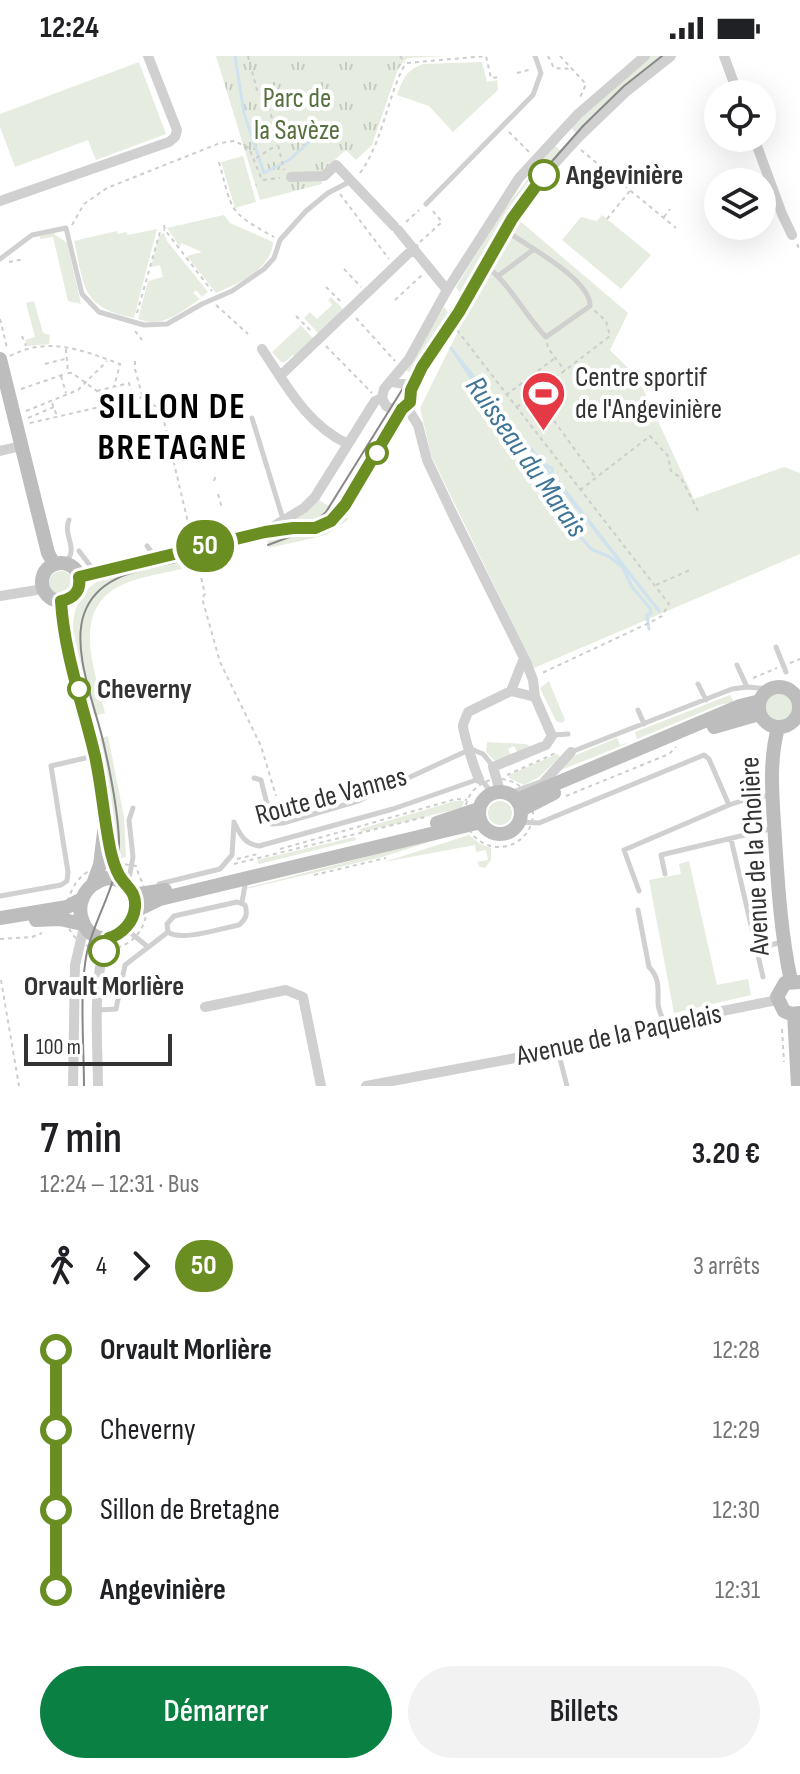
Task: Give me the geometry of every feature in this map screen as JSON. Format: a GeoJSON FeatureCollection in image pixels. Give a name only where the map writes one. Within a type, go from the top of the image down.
{"type":"FeatureCollection","features":[{"type":"Feature","properties":{"kind":"main road"},"geometry":{"type":"LineString","coordinates":[[5,358],[6,406],[21,446],[48,553],[60,564],[74,568],[79,577],[75,595],[61,601],[49,597],[43,589],[42,576],[47,569],[60,564]]}},
{"type":"Feature","properties":{"kind":"main road"},"geometry":{"type":"LineString","coordinates":[[0,925],[52,919],[83,926],[92,934],[109,938],[125,928],[135,911],[129,888],[113,859],[95,755],[65,634],[61,601]]}},
{"type":"Feature","properties":{"kind":"main road"},"geometry":{"type":"LineString","coordinates":[[780,687],[797,695],[797,716],[788,725],[767,724],[763,701],[780,687]]}},
{"type":"Feature","properties":{"kind":"main road","name":"Route de Vannes"},"geometry":{"type":"LineString","coordinates":[[135,911],[160,899],[247,877],[496,803],[565,787],[718,725],[763,701]]}},
{"type":"Feature","properties":{"kind":"main road","name":"Route de Vannes"},"geometry":{"type":"LineString","coordinates":[[129,888],[154,892],[432,825],[496,803],[740,706],[763,701]]}},
{"type":"Feature","properties":{"kind":"main road","name":"Avenue de la Cholière"},"geometry":{"type":"LineString","coordinates":[[788,725],[771,762],[785,941],[795,982]]}},
{"type":"Feature","properties":{"kind":"main road"},"geometry":{"type":"LineString","coordinates":[[0,918],[67,907],[82,899],[93,884],[100,865],[106,824]]}},
{"type":"Feature","properties":{"kind":"main road"},"geometry":{"type":"LineString","coordinates":[[93,884],[107,878],[129,888]]}},
{"type":"Feature","properties":{"kind":"main road"},"geometry":{"type":"LineString","coordinates":[[82,899],[80,913],[83,926]]}},
{"type":"Feature","properties":{"kind":"main road"},"geometry":{"type":"LineString","coordinates":[[795,982],[780,988],[777,1000],[784,1011],[797,1013],[798,1086]]}},
{"type":"Feature","properties":{"kind":"street"},"geometry":{"type":"LineString","coordinates":[[0,201],[169,142],[175,137],[177,130],[148,56]]}},
{"type":"Feature","properties":{"kind":"street"},"geometry":{"type":"LineString","coordinates":[[645,56],[578,114],[519,178],[447,290],[403,366],[384,389],[315,497],[304,508],[265,532],[315,528],[337,515],[411,399],[411,390],[505,230],[537,183],[562,153],[627,91],[671,56]]}},
{"type":"Feature","properties":{"kind":"street"},"geometry":{"type":"LineString","coordinates":[[724,56],[733,80]]}},
{"type":"Feature","properties":{"kind":"street"},"geometry":{"type":"LineString","coordinates":[[759,152],[792,235]]}},
{"type":"Feature","properties":{"kind":"street"},"geometry":{"type":"LineString","coordinates":[[287,175],[324,176],[336,165],[414,248],[447,290]]}},
{"type":"Feature","properties":{"kind":"street"},"geometry":{"type":"LineString","coordinates":[[280,376],[321,341],[414,248]]}},
{"type":"Feature","properties":{"kind":"street"},"geometry":{"type":"LineString","coordinates":[[262,349],[296,403],[338,440],[348,444]]}},
{"type":"Feature","properties":{"kind":"street"},"geometry":{"type":"LineString","coordinates":[[392,382],[401,381],[411,390]]}},
{"type":"Feature","properties":{"kind":"street"},"geometry":{"type":"LineString","coordinates":[[379,399],[391,409],[404,408]]}},
{"type":"Feature","properties":{"kind":"street"},"geometry":{"type":"LineString","coordinates":[[404,408],[418,425],[427,460],[524,658],[533,680],[535,697],[552,736],[546,745],[493,767],[496,803]]}},
{"type":"Feature","properties":{"kind":"street"},"geometry":{"type":"LineString","coordinates":[[0,451],[21,446]]}},
{"type":"Feature","properties":{"kind":"street"},"geometry":{"type":"LineString","coordinates":[[79,577],[177,554]]}},
{"type":"Feature","properties":{"kind":"street"},"geometry":{"type":"LineString","coordinates":[[0,596],[43,589]]}},
{"type":"Feature","properties":{"kind":"street"},"geometry":{"type":"LineString","coordinates":[[511,691],[524,658]]}},
{"type":"Feature","properties":{"kind":"street"},"geometry":{"type":"LineString","coordinates":[[496,803],[470,759],[471,749],[463,725],[468,712],[511,691],[535,697]]}},
{"type":"Feature","properties":{"kind":"street"},"geometry":{"type":"LineString","coordinates":[[496,803],[542,784],[571,752]]}},
{"type":"Feature","properties":{"kind":"street"},"geometry":{"type":"LineString","coordinates":[[73,1086],[69,976],[83,926]]}},
{"type":"Feature","properties":{"kind":"street"},"geometry":{"type":"LineString","coordinates":[[98,1086],[100,963],[109,938]]}},
{"type":"Feature","properties":{"kind":"street"},"geometry":{"type":"LineString","coordinates":[[205,1007],[286,990],[303,997],[321,1086]]}},
{"type":"Feature","properties":{"kind":"street","name":"Avenue de la Paquelais"},"geometry":{"type":"LineString","coordinates":[[366,1086],[558,1050],[664,1023],[777,1000]]}},
{"type":"Feature","properties":{"kind":"lane"},"geometry":{"type":"LineString","coordinates":[[426,204],[537,88],[541,73],[535,56]]}},
{"type":"Feature","properties":{"kind":"lane"},"geometry":{"type":"LineString","coordinates":[[0,259],[32,235],[66,228],[85,299],[99,312],[160,327],[218,298],[264,269],[274,258],[280,240],[306,211],[328,193],[351,181]]}},
{"type":"Feature","properties":{"kind":"lane"},"geometry":{"type":"LineString","coordinates":[[484,265],[498,276],[527,317],[546,337],[590,306],[590,298],[576,281],[505,230]]}},
{"type":"Feature","properties":{"kind":"lane"},"geometry":{"type":"LineString","coordinates":[[498,276],[533,250]]}},
{"type":"Feature","properties":{"kind":"lane"},"geometry":{"type":"LineString","coordinates":[[252,418],[284,520]]}},
{"type":"Feature","properties":{"kind":"lane"},"geometry":{"type":"LineString","coordinates":[[60,564],[72,556],[66,530],[69,520]]}},
{"type":"Feature","properties":{"kind":"lane"},"geometry":{"type":"LineString","coordinates":[[147,546],[156,558]]}},
{"type":"Feature","properties":{"kind":"lane"},"geometry":{"type":"LineString","coordinates":[[79,551],[95,573]]}},
{"type":"Feature","properties":{"kind":"lane"},"geometry":{"type":"LineString","coordinates":[[776,647],[786,672]]}},
{"type":"Feature","properties":{"kind":"lane"},"geometry":{"type":"LineString","coordinates":[[737,665],[747,687],[763,701]]}},
{"type":"Feature","properties":{"kind":"lane"},"geometry":{"type":"LineString","coordinates":[[698,684],[706,700]]}},
{"type":"Feature","properties":{"kind":"lane"},"geometry":{"type":"LineString","coordinates":[[571,752],[747,687]]}},
{"type":"Feature","properties":{"kind":"lane"},"geometry":{"type":"LineString","coordinates":[[638,710],[644,724]]}},
{"type":"Feature","properties":{"kind":"lane"},"geometry":{"type":"LineString","coordinates":[[552,736],[568,734]]}},
{"type":"Feature","properties":{"kind":"lane"},"geometry":{"type":"LineString","coordinates":[[471,749],[483,754],[493,767]]}},
{"type":"Feature","properties":{"kind":"lane","name":"Route de Vannes"},"geometry":{"type":"LineString","coordinates":[[254,778],[261,780],[272,824],[283,823],[358,801],[471,749]]}},
{"type":"Feature","properties":{"kind":"lane"},"geometry":{"type":"LineString","coordinates":[[0,896],[61,885],[67,881],[51,766],[95,755]]}},
{"type":"Feature","properties":{"kind":"lane"},"geometry":{"type":"LineString","coordinates":[[496,803],[539,823],[704,755],[709,759],[729,805]]}},
{"type":"Feature","properties":{"kind":"lane"},"geometry":{"type":"LineString","coordinates":[[639,891],[624,850],[729,805],[756,796],[773,796]]}},
{"type":"Feature","properties":{"kind":"lane","name":"Route de Vannes"},"geometry":{"type":"LineString","coordinates":[[220,869],[232,855],[234,822],[242,838],[251,845],[280,842],[393,809],[496,803]]}},
{"type":"Feature","properties":{"kind":"lane"},"geometry":{"type":"LineString","coordinates":[[133,808],[129,820],[133,857],[129,888],[220,869]]}},
{"type":"Feature","properties":{"kind":"lane"},"geometry":{"type":"LineString","coordinates":[[665,874],[661,855],[774,828]]}},
{"type":"Feature","properties":{"kind":"lane"},"geometry":{"type":"LineString","coordinates":[[731,839],[763,977]]}},
{"type":"Feature","properties":{"kind":"lane"},"geometry":{"type":"LineString","coordinates":[[242,902],[174,916],[167,924],[168,932],[182,937],[239,925],[247,915],[242,902],[247,877]]}},
{"type":"Feature","properties":{"kind":"lane"},"geometry":{"type":"LineString","coordinates":[[638,910],[649,967],[656,974],[661,996],[658,1003],[664,1023]]}},
{"type":"Feature","properties":{"kind":"lane"},"geometry":{"type":"LineString","coordinates":[[125,928],[148,947]]}},
{"type":"Feature","properties":{"kind":"lane"},"geometry":{"type":"LineString","coordinates":[[99,1010],[116,1009],[125,965],[168,932]]}},
{"type":"Feature","properties":{"kind":"lane"},"geometry":{"type":"LineString","coordinates":[[756,949],[785,941]]}},
{"type":"Feature","properties":{"kind":"lane"},"geometry":{"type":"LineString","coordinates":[[558,1050],[567,1086]]}},
{"type":"Feature","properties":{"kind":"path"},"geometry":{"type":"LineString","coordinates":[[71,228],[84,204],[107,188],[220,143],[234,141],[249,148],[262,180],[287,175],[268,102],[257,90],[248,56]]}},
{"type":"Feature","properties":{"kind":"path"},"geometry":{"type":"LineString","coordinates":[[400,56],[405,64]]}},
{"type":"Feature","properties":{"kind":"path"},"geometry":{"type":"LineString","coordinates":[[448,60],[452,56]]}},
{"type":"Feature","properties":{"kind":"path"},"geometry":{"type":"LineString","coordinates":[[405,64],[486,56],[491,78],[499,77]]}},
{"type":"Feature","properties":{"kind":"path"},"geometry":{"type":"LineString","coordinates":[[548,56],[554,68],[572,69]]}},
{"type":"Feature","properties":{"kind":"path"},"geometry":{"type":"LineString","coordinates":[[560,56],[586,84],[574,105],[578,114]]}},
{"type":"Feature","properties":{"kind":"path"},"geometry":{"type":"LineString","coordinates":[[351,181],[362,170],[378,136],[405,64]]}},
{"type":"Feature","properties":{"kind":"path"},"geometry":{"type":"LineString","coordinates":[[503,126],[536,159]]}},
{"type":"Feature","properties":{"kind":"path"},"geometry":{"type":"LineString","coordinates":[[255,158],[277,145]]}},
{"type":"Feature","properties":{"kind":"path"},"geometry":{"type":"LineString","coordinates":[[580,149],[676,228]]}},
{"type":"Feature","properties":{"kind":"path"},"geometry":{"type":"LineString","coordinates":[[219,162],[232,209],[240,218],[280,240]]}},
{"type":"Feature","properties":{"kind":"path"},"geometry":{"type":"LineString","coordinates":[[607,219],[642,176]]}},
{"type":"Feature","properties":{"kind":"path"},"geometry":{"type":"LineString","coordinates":[[336,189],[395,266]]}},
{"type":"Feature","properties":{"kind":"path"},"geometry":{"type":"LineString","coordinates":[[396,228],[426,204],[442,222],[414,248]]}},
{"type":"Feature","properties":{"kind":"path"},"geometry":{"type":"LineString","coordinates":[[663,217],[670,209]]}},
{"type":"Feature","properties":{"kind":"path"},"geometry":{"type":"LineString","coordinates":[[164,225],[218,298]]}},
{"type":"Feature","properties":{"kind":"path"},"geometry":{"type":"LineString","coordinates":[[142,340],[136,334],[134,323],[160,232],[165,230]]}},
{"type":"Feature","properties":{"kind":"path"},"geometry":{"type":"LineString","coordinates":[[8,262],[24,259]]}},
{"type":"Feature","properties":{"kind":"path"},"geometry":{"type":"LineString","coordinates":[[395,300],[430,267]]}},
{"type":"Feature","properties":{"kind":"path"},"geometry":{"type":"LineString","coordinates":[[344,269],[367,293]]}},
{"type":"Feature","properties":{"kind":"path"},"geometry":{"type":"LineString","coordinates":[[326,287],[403,366]]}},
{"type":"Feature","properties":{"kind":"path"},"geometry":{"type":"LineString","coordinates":[[211,300],[248,334]]}},
{"type":"Feature","properties":{"kind":"path"},"geometry":{"type":"LineString","coordinates":[[516,408],[610,336],[606,321],[590,306]]}},
{"type":"Feature","properties":{"kind":"path"},"geometry":{"type":"LineString","coordinates":[[296,316],[379,399]]}},
{"type":"Feature","properties":{"kind":"path"},"geometry":{"type":"LineString","coordinates":[[456,329],[669,604],[662,616],[533,680]]}},
{"type":"Feature","properties":{"kind":"path"},"geometry":{"type":"LineString","coordinates":[[22,336],[26,347]]}},
{"type":"Feature","properties":{"kind":"path"},"geometry":{"type":"LineString","coordinates":[[546,337],[548,348],[565,371]]}},
{"type":"Feature","properties":{"kind":"path"},"geometry":{"type":"LineString","coordinates":[[5,358],[26,347],[51,345],[85,351],[120,364],[114,387]]}},
{"type":"Feature","properties":{"kind":"path"},"geometry":{"type":"LineString","coordinates":[[66,348],[68,373]]}},
{"type":"Feature","properties":{"kind":"path"},"geometry":{"type":"LineString","coordinates":[[506,395],[555,358]]}},
{"type":"Feature","properties":{"kind":"path"},"geometry":{"type":"LineString","coordinates":[[45,364],[66,359]]}},
{"type":"Feature","properties":{"kind":"path"},"geometry":{"type":"LineString","coordinates":[[26,411],[67,395],[86,383],[108,360]]}},
{"type":"Feature","properties":{"kind":"path"},"geometry":{"type":"LineString","coordinates":[[135,361],[143,397]]}},
{"type":"Feature","properties":{"kind":"path"},"geometry":{"type":"LineString","coordinates":[[21,389],[72,373],[97,391],[100,407]]}},
{"type":"Feature","properties":{"kind":"path"},"geometry":{"type":"LineString","coordinates":[[61,375],[67,395]]}},
{"type":"Feature","properties":{"kind":"path"},"geometry":{"type":"LineString","coordinates":[[97,391],[129,383],[134,399]]}},
{"type":"Feature","properties":{"kind":"path"},"geometry":{"type":"LineString","coordinates":[[534,394],[596,478]]}},
{"type":"Feature","properties":{"kind":"path"},"geometry":{"type":"LineString","coordinates":[[52,401],[57,417]]}},
{"type":"Feature","properties":{"kind":"path"},"geometry":{"type":"LineString","coordinates":[[28,418],[54,407]]}},
{"type":"Feature","properties":{"kind":"path"},"geometry":{"type":"LineString","coordinates":[[579,491],[650,436],[668,456],[671,471],[681,478],[698,511]]}},
{"type":"Feature","properties":{"kind":"path"},"geometry":{"type":"LineString","coordinates":[[218,494],[222,508]]}},
{"type":"Feature","properties":{"kind":"path"},"geometry":{"type":"LineString","coordinates":[[655,586],[690,570]]}},
{"type":"Feature","properties":{"kind":"path"},"geometry":{"type":"LineString","coordinates":[[209,628],[215,627]]}},
{"type":"Feature","properties":{"kind":"path"},"geometry":{"type":"LineString","coordinates":[[566,796],[669,754],[685,738]]}},
{"type":"Feature","properties":{"kind":"path"},"geometry":{"type":"LineString","coordinates":[[264,757],[270,756]]}},
{"type":"Feature","properties":{"kind":"path"},"geometry":{"type":"LineString","coordinates":[[496,803],[472,833],[483,842],[499,845]]}},
{"type":"Feature","properties":{"kind":"path"},"geometry":{"type":"LineString","coordinates":[[220,869],[426,817]]}},
{"type":"Feature","properties":{"kind":"path"},"geometry":{"type":"LineString","coordinates":[[1,980],[19,1086]]}},
{"type":"Feature","properties":{"kind":"green space","name":"Parc de la Savèze"},"geometry":{"type":"Polygon","coordinates":[[[216,56],[448,56],[407,58],[398,69],[372,145],[356,160],[346,150],[322,171],[322,184],[260,200],[216,56]]]}},
{"type":"Feature","properties":{"kind":"green space"},"geometry":{"type":"Polygon","coordinates":[[[649,56],[665,56],[577,134],[571,128],[608,91],[649,56]]]}},
{"type":"Feature","properties":{"kind":"green space"},"geometry":{"type":"Polygon","coordinates":[[[139,62],[166,134],[96,160],[88,140],[15,167],[0,127],[0,114],[139,62]]]}},
{"type":"Feature","properties":{"kind":"green space"},"geometry":{"type":"Polygon","coordinates":[[[482,62],[487,82],[497,80],[498,90],[453,132],[429,106],[397,95],[406,76],[423,64],[482,62]]]}},
{"type":"Feature","properties":{"kind":"green space"},"geometry":{"type":"Polygon","coordinates":[[[555,145],[561,151],[462,295],[456,287],[505,208],[555,145]]]}},
{"type":"Feature","properties":{"kind":"green space"},"geometry":{"type":"Polygon","coordinates":[[[243,156],[256,202],[235,208],[221,162],[243,156]]]}},
{"type":"Feature","properties":{"kind":"green space"},"geometry":{"type":"Polygon","coordinates":[[[224,215],[230,223],[273,242],[267,260],[260,267],[243,280],[216,293],[187,256],[202,252],[181,243],[180,247],[167,228],[224,215]]]}},
{"type":"Feature","properties":{"kind":"green space"},"geometry":{"type":"Polygon","coordinates":[[[602,215],[651,255],[621,289],[562,240],[581,217],[597,221],[602,215]]]}},
{"type":"Feature","properties":{"kind":"green space","name":"Centre sportif de l'Angevinière"},"geometry":{"type":"Polygon","coordinates":[[[520,221],[628,313],[610,350],[638,378],[694,499],[784,467],[800,473],[800,554],[534,668],[431,455],[420,408],[483,281],[520,221]]]}},
{"type":"Feature","properties":{"kind":"green space"},"geometry":{"type":"Polygon","coordinates":[[[157,229],[134,318],[104,308],[88,293],[74,241],[117,231],[118,234],[126,232],[128,235],[157,229]]]}},
{"type":"Feature","properties":{"kind":"green space"},"geometry":{"type":"Polygon","coordinates":[[[53,233],[67,243],[81,304],[68,301],[53,237],[40,239],[40,236],[53,233]]]}},
{"type":"Feature","properties":{"kind":"green space"},"geometry":{"type":"Polygon","coordinates":[[[164,233],[208,292],[202,297],[196,290],[193,293],[200,299],[186,309],[171,318],[147,322],[138,319],[148,281],[163,277],[160,265],[151,267],[159,236],[164,233]]]}},
{"type":"Feature","properties":{"kind":"green space"},"geometry":{"type":"Polygon","coordinates":[[[331,297],[345,311],[320,335],[304,318],[310,312],[317,319],[332,305],[328,300],[331,297]]]}},
{"type":"Feature","properties":{"kind":"green space"},"geometry":{"type":"Polygon","coordinates":[[[34,301],[43,333],[50,335],[49,344],[27,346],[25,340],[35,337],[26,303],[34,301]]]}},
{"type":"Feature","properties":{"kind":"green space"},"geometry":{"type":"Polygon","coordinates":[[[444,307],[450,315],[414,375],[406,370],[444,307]]]}},
{"type":"Feature","properties":{"kind":"green space"},"geometry":{"type":"Polygon","coordinates":[[[301,325],[314,340],[296,357],[293,355],[281,362],[272,352],[301,325]]]}},
{"type":"Feature","properties":{"kind":"green space"},"geometry":{"type":"Polygon","coordinates":[[[317,499],[337,511],[317,523],[283,526],[317,499]]]}},
{"type":"Feature","properties":{"kind":"green space"},"geometry":{"type":"Polygon","coordinates":[[[342,514],[349,519],[326,535],[269,548],[266,536],[286,531],[322,529],[342,514]]]}},
{"type":"Feature","properties":{"kind":"green space"},"geometry":{"type":"Polygon","coordinates":[[[179,557],[182,569],[123,584],[102,599],[94,613],[90,646],[105,713],[94,716],[73,633],[75,612],[82,596],[93,584],[108,576],[179,557]]]}},
{"type":"Feature","properties":{"kind":"green space"},"geometry":{"type":"Polygon","coordinates":[[[61,571],[69,575],[73,583],[69,591],[61,595],[53,591],[49,583],[53,575],[61,571]]]}},
{"type":"Feature","properties":{"kind":"green space"},"geometry":{"type":"Polygon","coordinates":[[[549,681],[565,720],[562,723],[556,721],[540,688],[549,681]]]}},
{"type":"Feature","properties":{"kind":"green space"},"geometry":{"type":"Polygon","coordinates":[[[779,694],[788,698],[792,707],[788,716],[779,720],[770,716],[766,707],[770,698],[779,694]]]}},
{"type":"Feature","properties":{"kind":"green space"},"geometry":{"type":"Polygon","coordinates":[[[730,695],[734,702],[719,705],[637,739],[635,732],[730,695]]]}},
{"type":"Feature","properties":{"kind":"green space"},"geometry":{"type":"Polygon","coordinates":[[[108,736],[124,817],[126,857],[118,859],[98,739],[108,736]]]}},
{"type":"Feature","properties":{"kind":"green space"},"geometry":{"type":"Polygon","coordinates":[[[617,738],[620,745],[631,742],[561,770],[571,757],[617,738]]]}},
{"type":"Feature","properties":{"kind":"green space"},"geometry":{"type":"Polygon","coordinates":[[[487,742],[530,746],[517,752],[514,746],[508,749],[511,755],[495,761],[486,752],[487,742]]]}},
{"type":"Feature","properties":{"kind":"green space"},"geometry":{"type":"Polygon","coordinates":[[[557,754],[560,757],[539,777],[524,785],[509,778],[509,775],[557,754]]]}},
{"type":"Feature","properties":{"kind":"green space"},"geometry":{"type":"Polygon","coordinates":[[[464,801],[462,808],[361,832],[360,829],[464,801]]]}},
{"type":"Feature","properties":{"kind":"green space"},"geometry":{"type":"Polygon","coordinates":[[[500,801],[509,804],[512,813],[509,822],[500,825],[491,822],[488,813],[491,804],[500,801]]]}},
{"type":"Feature","properties":{"kind":"green space"},"geometry":{"type":"Polygon","coordinates":[[[458,833],[382,857],[246,889],[246,888],[458,833]]]}},
{"type":"Feature","properties":{"kind":"green space"},"geometry":{"type":"Polygon","coordinates":[[[469,835],[491,848],[491,860],[485,868],[477,862],[488,860],[486,850],[476,852],[475,845],[384,862],[469,835]]]}},
{"type":"Feature","properties":{"kind":"green space"},"geometry":{"type":"Polygon","coordinates":[[[355,837],[356,840],[259,864],[257,860],[355,837]]]}},
{"type":"Feature","properties":{"kind":"green space"},"geometry":{"type":"Polygon","coordinates":[[[689,861],[717,985],[748,979],[751,995],[674,1013],[649,880],[681,874],[679,864],[689,861]]]}},
{"type":"Feature","properties":{"kind":"waterway"},"geometry":{"type":"LineString","coordinates":[[235,56],[244,113],[264,173],[289,160],[322,130]]}},
{"type":"Feature","properties":{"kind":"waterway","name":"Ruisseau du Marais"},"geometry":{"type":"LineString","coordinates":[[545,465],[552,468],[553,475],[659,611],[451,348],[572,527],[591,549],[610,557],[623,568],[632,587],[650,608],[651,613],[647,615],[649,629]]}},
{"type":"Feature","properties":{"kind":"tunnel"},"geometry":{"type":"LineString","coordinates":[[177,554],[265,532]]}},
{"type":"Feature","properties":{"kind":"tram line"},"geometry":{"type":"LineString","coordinates":[[268,545],[305,531],[326,512],[525,192],[583,126],[624,86],[662,56]]}},
{"type":"Feature","properties":{"kind":"tram line"},"geometry":{"type":"LineString","coordinates":[[84,1086],[83,1001],[87,952],[116,871],[119,841],[109,769],[86,680],[81,629],[91,600],[111,582],[137,571],[180,561]]}},
{"type":"Feature","properties":{"kind":"bus line","name":"50"},"geometry":{"type":"LineString","coordinates":[[104,951],[109,938],[119,934],[130,922],[135,902],[131,888],[122,881],[111,851],[97,764],[65,634],[61,601],[75,595],[79,577],[265,532],[315,528],[331,521],[345,505],[402,409],[410,402],[411,390],[422,367],[459,312],[512,219],[544,175]]}},
{"type":"Feature","properties":{"kind":"place","name":"Angevinière"},"geometry":{"type":"Point","coordinates":[544,175]}},
{"type":"Feature","properties":{"kind":"place","name":"Centre sportif de l'Angevinière"},"geometry":{"type":"Point","coordinates":[544,432]}},
{"type":"Feature","properties":{"kind":"place","name":"Cheverny"},"geometry":{"type":"Point","coordinates":[79,689]}},
{"type":"Feature","properties":{"kind":"place","name":"Orvault Morlière"},"geometry":{"type":"Point","coordinates":[104,951]}},
{"type":"Feature","properties":{"kind":"district","name":"SILLON DE BRETAGNE"},"geometry":{"type":"Point","coordinates":[173,428]}}]}
